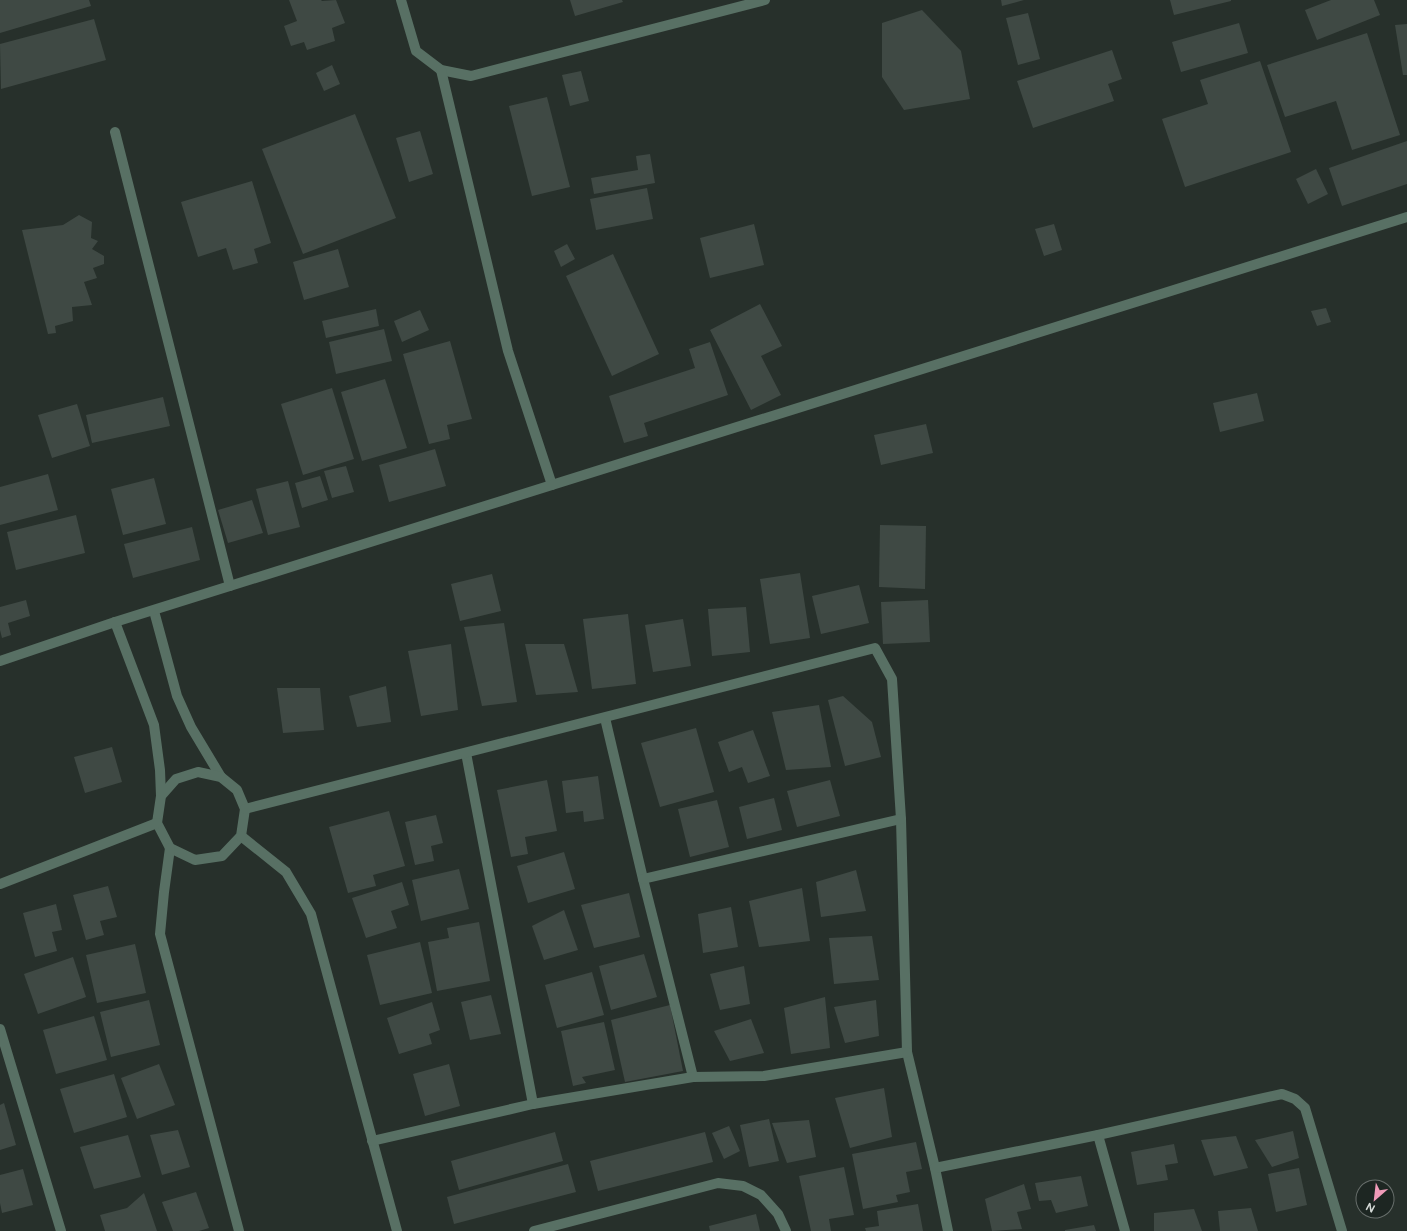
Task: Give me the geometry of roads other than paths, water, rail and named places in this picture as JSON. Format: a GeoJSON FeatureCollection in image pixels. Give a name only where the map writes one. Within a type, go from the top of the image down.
{"type":"FeatureCollection","features":[{"type":"Feature","properties":{"kind":"street"},"geometry":{"type":"LineString","coordinates":[[401,0],[416,51],[441,70],[471,76],[765,0]]}},
{"type":"Feature","properties":{"kind":"street"},"geometry":{"type":"LineString","coordinates":[[441,70],[508,351],[552,485]]}},
{"type":"Feature","properties":{"kind":"street"},"geometry":{"type":"LineString","coordinates":[[114,132],[230,586]]}},
{"type":"Feature","properties":{"kind":"street"},"geometry":{"type":"LineString","coordinates":[[0,661],[115,622],[1407,217]]}},
{"type":"Feature","properties":{"kind":"street"},"geometry":{"type":"LineString","coordinates":[[154,611],[177,696],[191,727],[221,776],[237,790],[245,809],[241,836],[222,856],[195,860],[170,848]]}},
{"type":"Feature","properties":{"kind":"street"},"geometry":{"type":"LineString","coordinates":[[115,622],[154,725],[160,770],[161,796],[157,823],[170,848],[160,934],[239,1231]]}},
{"type":"Feature","properties":{"kind":"street"},"geometry":{"type":"LineString","coordinates":[[245,809],[875,648],[892,679],[901,820],[907,1052],[935,1168],[948,1231]]}},
{"type":"Feature","properties":{"kind":"street"},"geometry":{"type":"LineString","coordinates":[[605,718],[643,879],[694,1077]]}},
{"type":"Feature","properties":{"kind":"street"},"geometry":{"type":"LineString","coordinates":[[466,753],[533,1104]]}},
{"type":"Feature","properties":{"kind":"street"},"geometry":{"type":"LineString","coordinates":[[161,796],[176,779],[191,774],[198,772],[221,776]]}},
{"type":"Feature","properties":{"kind":"street"},"geometry":{"type":"LineString","coordinates":[[643,879],[901,820]]}},
{"type":"Feature","properties":{"kind":"street"},"geometry":{"type":"LineString","coordinates":[[0,884],[157,823]]}},
{"type":"Feature","properties":{"kind":"street"},"geometry":{"type":"LineString","coordinates":[[241,836],[286,872],[311,914],[397,1231]]}},
{"type":"Feature","properties":{"kind":"street"},"geometry":{"type":"LineString","coordinates":[[0,1029],[61,1231]]}},
{"type":"Feature","properties":{"kind":"street"},"geometry":{"type":"LineString","coordinates":[[372,1141],[533,1104],[694,1077],[764,1076],[907,1052]]}},
{"type":"Feature","properties":{"kind":"street"},"geometry":{"type":"LineString","coordinates":[[935,1168],[1098,1135],[1282,1094],[1295,1098],[1305,1108],[1342,1231]]}},
{"type":"Feature","properties":{"kind":"street"},"geometry":{"type":"LineString","coordinates":[[1098,1135],[1126,1231]]}},
{"type":"Feature","properties":{"kind":"street"},"geometry":{"type":"LineString","coordinates":[[534,1231],[718,1183],[743,1186],[761,1195],[778,1214],[786,1231]]}}]}
